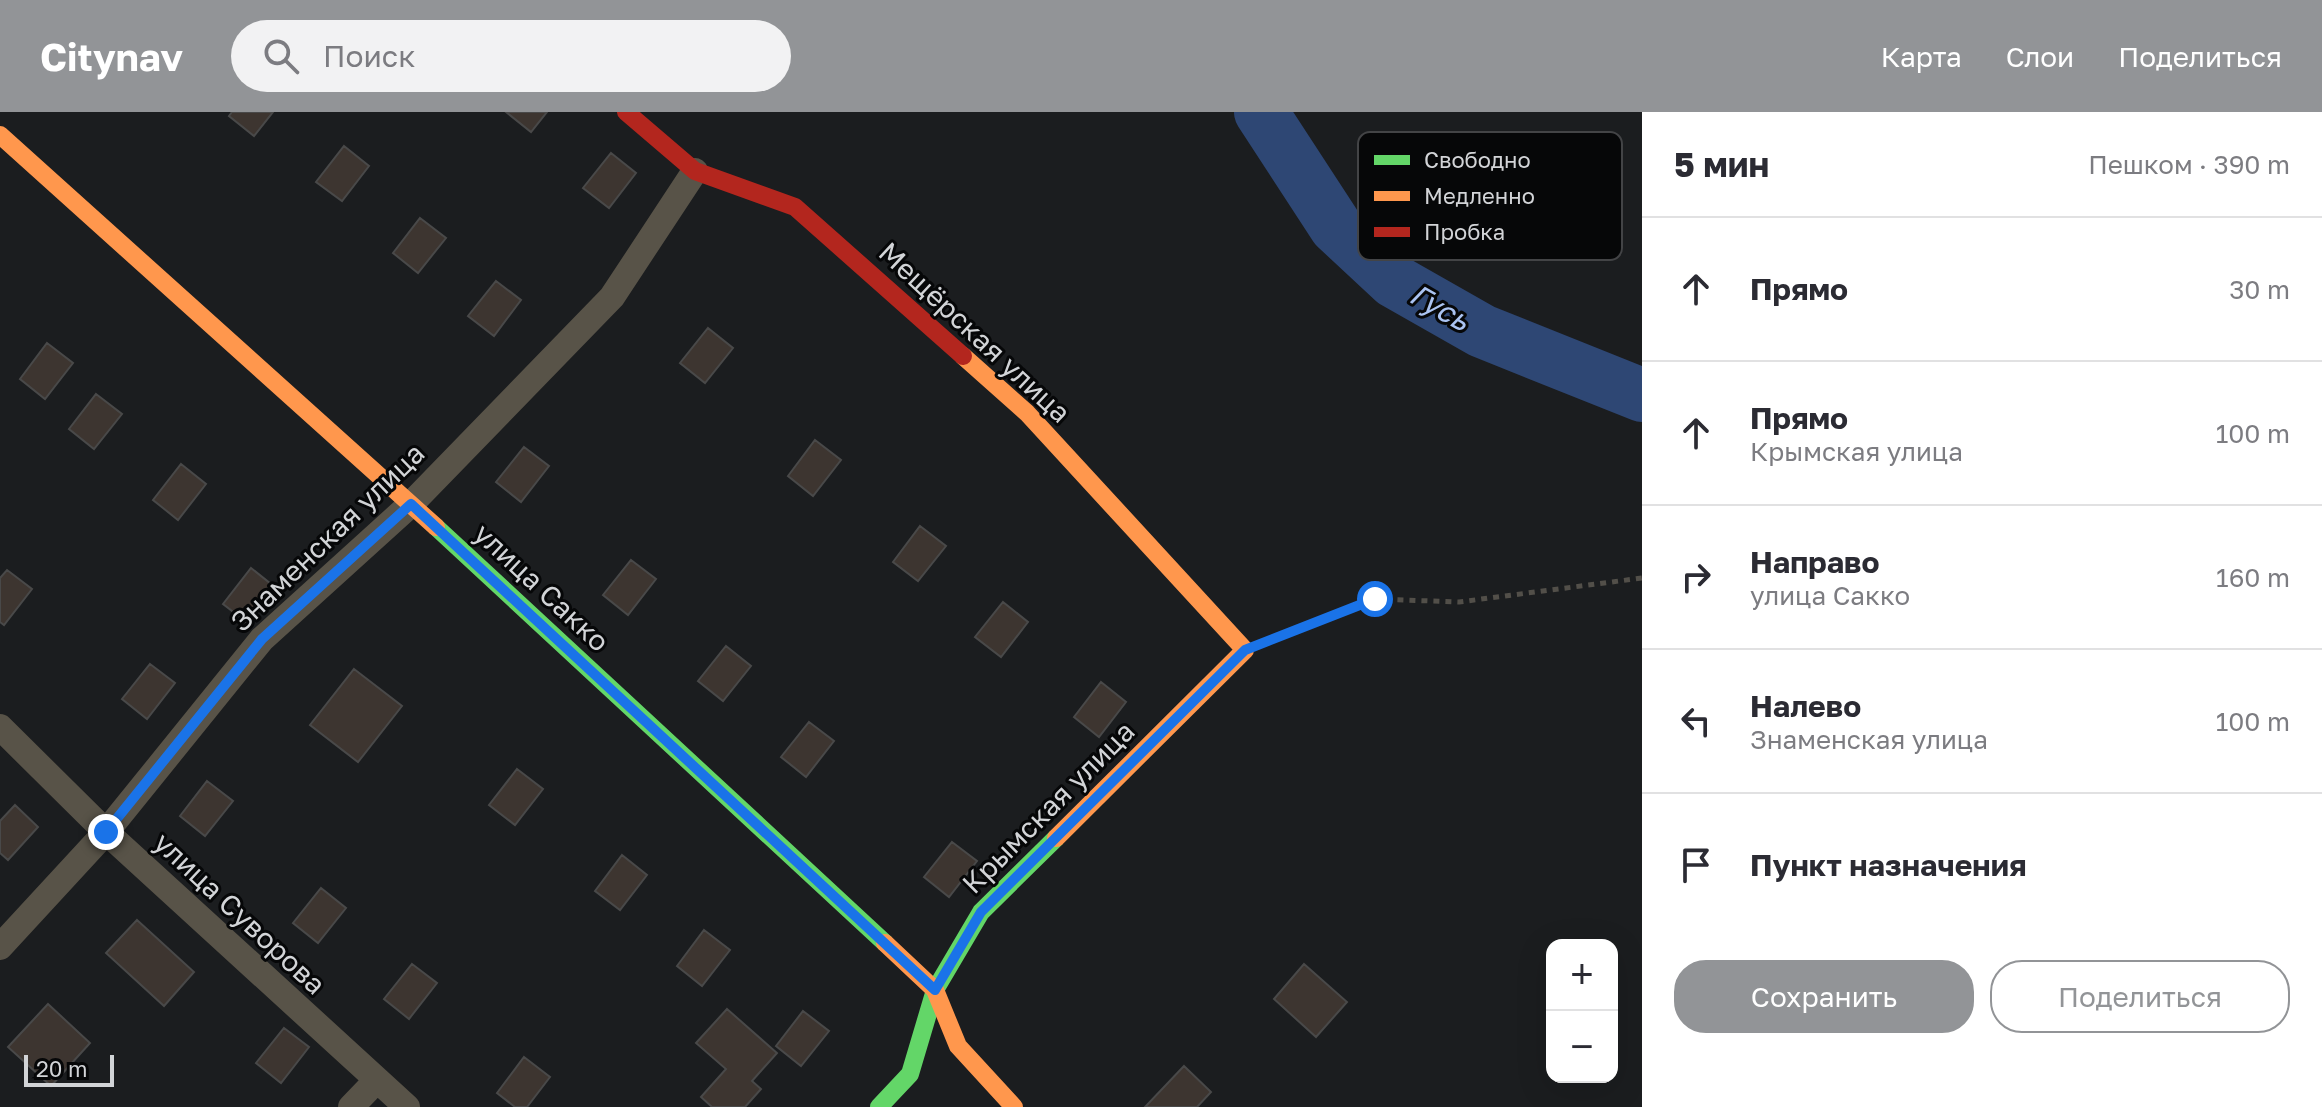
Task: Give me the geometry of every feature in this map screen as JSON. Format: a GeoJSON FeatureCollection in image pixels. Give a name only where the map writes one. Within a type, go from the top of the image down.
{"type":"FeatureCollection","features":[{"type":"Feature","properties":{"kind":"street","name":"Мещёрская улица"},"geometry":{"type":"LineString","coordinates":[[626,112],[695,171],[795,207],[1027,413],[1245,650]]}},
{"type":"Feature","properties":{"kind":"street","name":"улица Сакко"},"geometry":{"type":"LineString","coordinates":[[0,135],[411,504],[935,990],[958,1046],[1014,1107]]}},
{"type":"Feature","properties":{"kind":"street","name":"Знаменская улица"},"geometry":{"type":"LineString","coordinates":[[0,947],[106,832],[262,639],[411,504],[612,297],[695,171]]}},
{"type":"Feature","properties":{"kind":"street","name":"Крымская улица"},"geometry":{"type":"LineString","coordinates":[[879,1107],[910,1074],[935,990],[981,912],[1245,650]]}},
{"type":"Feature","properties":{"kind":"street","name":"улица Суворова"},"geometry":{"type":"LineString","coordinates":[[0,727],[106,832],[407,1107]]}},
{"type":"Feature","properties":{"kind":"street"},"geometry":{"type":"LineString","coordinates":[[351,1107],[376,1081]]}},
{"type":"Feature","properties":{"kind":"path"},"geometry":{"type":"LineString","coordinates":[[1245,650],[1375,599],[1459,602],[1642,578]]}},
{"type":"Feature","properties":{"kind":"building"},"geometry":{"type":"Polygon","coordinates":[[[232,112],[273,112],[254,136],[229,116],[232,112]]]}},
{"type":"Feature","properties":{"kind":"building"},"geometry":{"type":"Polygon","coordinates":[[[506,112],[547,112],[531,132],[506,112]]]}},
{"type":"Feature","properties":{"kind":"building"},"geometry":{"type":"Polygon","coordinates":[[[344,146],[369,166],[342,201],[316,182],[344,146]]]}},
{"type":"Feature","properties":{"kind":"building"},"geometry":{"type":"Polygon","coordinates":[[[611,153],[636,173],[609,208],[583,188],[611,153]]]}},
{"type":"Feature","properties":{"kind":"building"},"geometry":{"type":"Polygon","coordinates":[[[420,218],[446,238],[418,273],[393,253],[420,218]]]}},
{"type":"Feature","properties":{"kind":"building"},"geometry":{"type":"Polygon","coordinates":[[[496,281],[521,300],[494,336],[468,316],[496,281]]]}},
{"type":"Feature","properties":{"kind":"building"},"geometry":{"type":"Polygon","coordinates":[[[708,328],[733,348],[705,383],[680,363],[708,328]]]}},
{"type":"Feature","properties":{"kind":"building"},"geometry":{"type":"Polygon","coordinates":[[[47,343],[73,363],[45,399],[20,379],[47,343]]]}},
{"type":"Feature","properties":{"kind":"building"},"geometry":{"type":"Polygon","coordinates":[[[96,394],[122,414],[94,449],[69,429],[96,394]]]}},
{"type":"Feature","properties":{"kind":"building"},"geometry":{"type":"Polygon","coordinates":[[[815,440],[841,460],[813,496],[788,476],[815,440]]]}},
{"type":"Feature","properties":{"kind":"building"},"geometry":{"type":"Polygon","coordinates":[[[524,447],[549,466],[521,502],[496,482],[524,447]]]}},
{"type":"Feature","properties":{"kind":"building"},"geometry":{"type":"Polygon","coordinates":[[[181,464],[206,484],[178,520],[153,500],[181,464]]]}},
{"type":"Feature","properties":{"kind":"building"},"geometry":{"type":"Polygon","coordinates":[[[920,526],[946,546],[918,581],[893,562],[920,526]]]}},
{"type":"Feature","properties":{"kind":"building"},"geometry":{"type":"Polygon","coordinates":[[[631,560],[656,579],[628,615],[603,595],[631,560]]]}},
{"type":"Feature","properties":{"kind":"building"},"geometry":{"type":"Polygon","coordinates":[[[251,568],[276,588],[249,624],[223,604],[251,568]]]}},
{"type":"Feature","properties":{"kind":"building"},"geometry":{"type":"Polygon","coordinates":[[[7,570],[32,589],[4,625],[0,622],[0,578],[7,570]]]}},
{"type":"Feature","properties":{"kind":"building"},"geometry":{"type":"Polygon","coordinates":[[[1003,602],[1028,622],[1001,657],[975,637],[1003,602]]]}},
{"type":"Feature","properties":{"kind":"building"},"geometry":{"type":"Polygon","coordinates":[[[726,646],[751,666],[723,701],[698,681],[726,646]]]}},
{"type":"Feature","properties":{"kind":"building"},"geometry":{"type":"Polygon","coordinates":[[[150,664],[175,683],[147,719],[122,699],[150,664]]]}},
{"type":"Feature","properties":{"kind":"building"},"geometry":{"type":"Polygon","coordinates":[[[354,669],[402,706],[358,762],[310,725],[354,669]]]}},
{"type":"Feature","properties":{"kind":"building"},"geometry":{"type":"Polygon","coordinates":[[[1101,682],[1126,702],[1099,737],[1074,717],[1101,682]]]}},
{"type":"Feature","properties":{"kind":"building"},"geometry":{"type":"Polygon","coordinates":[[[809,722],[834,741],[806,777],[781,757],[809,722]]]}},
{"type":"Feature","properties":{"kind":"building"},"geometry":{"type":"Polygon","coordinates":[[[517,769],[543,789],[515,825],[489,805],[517,769]]]}},
{"type":"Feature","properties":{"kind":"building"},"geometry":{"type":"Polygon","coordinates":[[[207,781],[233,801],[205,836],[180,816],[207,781]]]}},
{"type":"Feature","properties":{"kind":"building"},"geometry":{"type":"Polygon","coordinates":[[[15,805],[38,827],[8,860],[0,853],[0,821],[15,805]]]}},
{"type":"Feature","properties":{"kind":"building"},"geometry":{"type":"Polygon","coordinates":[[[952,842],[977,861],[949,897],[924,877],[952,842]]]}},
{"type":"Feature","properties":{"kind":"building"},"geometry":{"type":"Polygon","coordinates":[[[622,855],[647,875],[620,910],[595,891],[622,855]]]}},
{"type":"Feature","properties":{"kind":"building"},"geometry":{"type":"Polygon","coordinates":[[[321,888],[346,908],[318,943],[293,923],[321,888]]]}},
{"type":"Feature","properties":{"kind":"building"},"geometry":{"type":"Polygon","coordinates":[[[137,920],[194,972],[164,1006],[106,953],[137,920]]]}},
{"type":"Feature","properties":{"kind":"building"},"geometry":{"type":"Polygon","coordinates":[[[704,930],[730,950],[702,986],[677,966],[704,930]]]}},
{"type":"Feature","properties":{"kind":"building"},"geometry":{"type":"Polygon","coordinates":[[[412,964],[437,983],[409,1019],[384,999],[412,964]]]}},
{"type":"Feature","properties":{"kind":"building"},"geometry":{"type":"Polygon","coordinates":[[[1304,964],[1347,1002],[1316,1037],[1274,999],[1304,964]]]}},
{"type":"Feature","properties":{"kind":"building"},"geometry":{"type":"Polygon","coordinates":[[[48,1004],[90,1043],[51,1086],[8,1047],[48,1004]]]}},
{"type":"Feature","properties":{"kind":"building"},"geometry":{"type":"Polygon","coordinates":[[[727,1009],[777,1053],[752,1081],[761,1089],[745,1107],[712,1107],[701,1097],[726,1069],[696,1043],[727,1009]]]}},
{"type":"Feature","properties":{"kind":"building"},"geometry":{"type":"Polygon","coordinates":[[[803,1011],[829,1031],[801,1066],[776,1046],[803,1011]]]}},
{"type":"Feature","properties":{"kind":"building"},"geometry":{"type":"Polygon","coordinates":[[[284,1028],[309,1047],[281,1083],[256,1063],[284,1028]]]}},
{"type":"Feature","properties":{"kind":"building"},"geometry":{"type":"Polygon","coordinates":[[[524,1057],[550,1077],[527,1107],[515,1107],[497,1093],[524,1057]]]}},
{"type":"Feature","properties":{"kind":"building"},"geometry":{"type":"Polygon","coordinates":[[[1184,1066],[1211,1092],[1197,1107],[1145,1107],[1184,1066]]]}},
{"type":"Feature","properties":{"kind":"waterway","name":"Гусь"},"geometry":{"type":"LineString","coordinates":[[1261,112],[1336,227],[1358,247]]}},
{"type":"Feature","properties":{"kind":"waterway","name":"Гусь"},"geometry":{"type":"LineString","coordinates":[[1371,260],[1394,281],[1482,331],[1642,395]]}},
{"type":"Feature","properties":{"kind":"traffic: fast"},"geometry":{"type":"LineString","coordinates":[[436,527],[885,943]]}},
{"type":"Feature","properties":{"kind":"traffic: fast"},"geometry":{"type":"LineString","coordinates":[[879,1107],[910,1074],[935,990],[981,912],[1056,838]]}},
{"type":"Feature","properties":{"kind":"traffic: slow"},"geometry":{"type":"LineString","coordinates":[[0,135],[436,527]]}},
{"type":"Feature","properties":{"kind":"traffic: slow"},"geometry":{"type":"LineString","coordinates":[[963,356],[1027,413],[1245,650],[1056,838]]}},
{"type":"Feature","properties":{"kind":"traffic: slow"},"geometry":{"type":"LineString","coordinates":[[885,943],[935,990],[958,1046],[1014,1107]]}},
{"type":"Feature","properties":{"kind":"traffic: jam"},"geometry":{"type":"LineString","coordinates":[[626,112],[695,171],[795,207],[963,356]]}},
{"type":"Feature","properties":{"kind":"route"},"geometry":{"type":"LineString","coordinates":[[106,832],[262,639],[411,504],[935,990],[981,912],[1245,650],[1375,599]]}}]}
